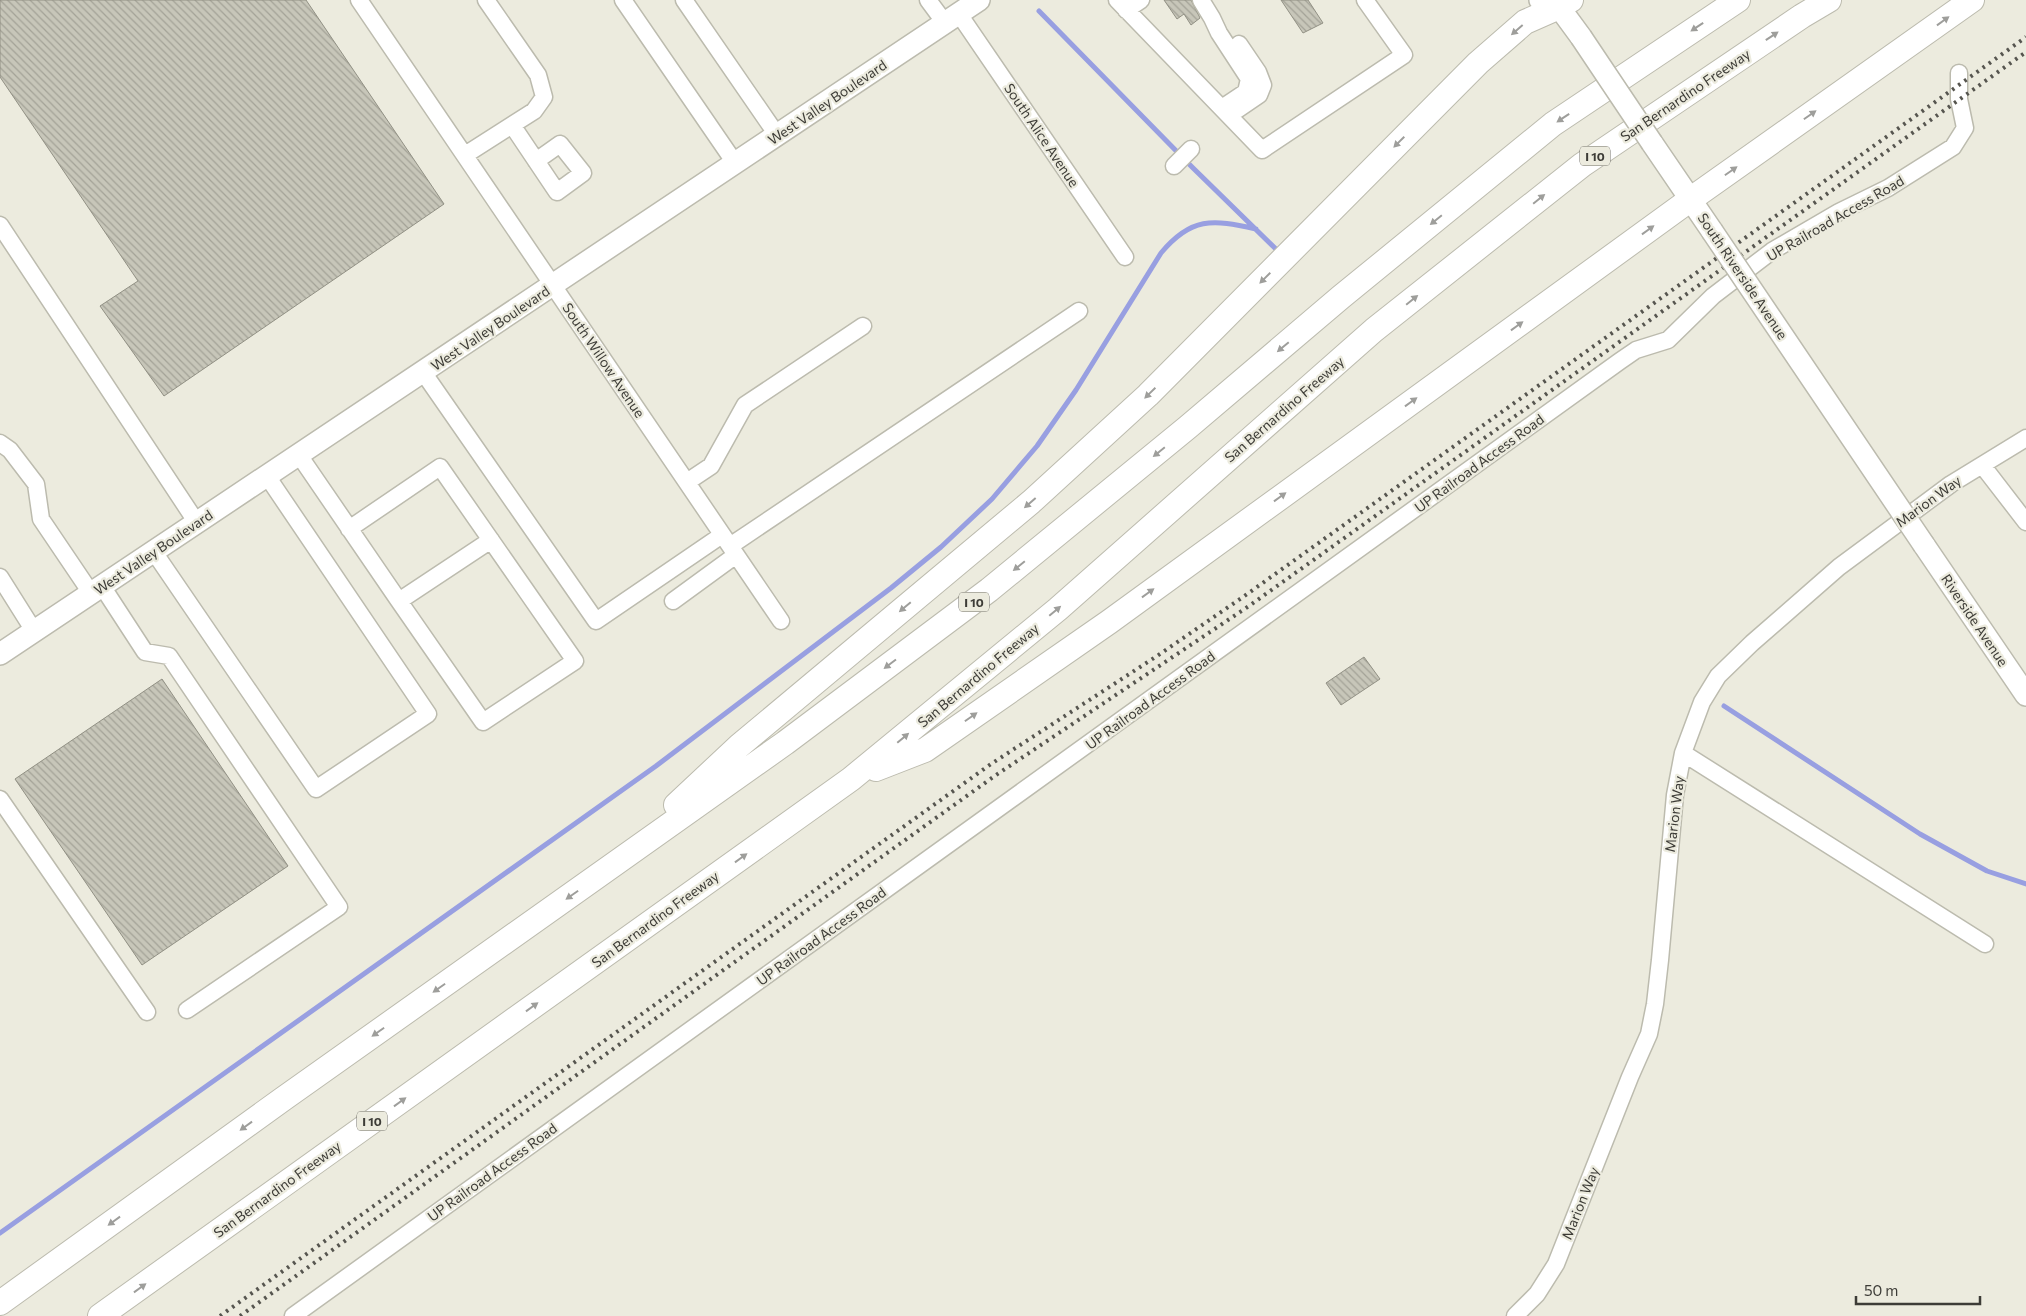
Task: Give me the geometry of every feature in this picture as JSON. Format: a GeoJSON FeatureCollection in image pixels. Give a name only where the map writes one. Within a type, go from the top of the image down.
{"type":"FeatureCollection","features":[{"type":"Feature","properties":{"kind":"highway","name":"I 10"},"geometry":{"type":"LineString","coordinates":[[0,1304],[275,1105],[785,743],[989,590],[1188,427],[1341,297],[1553,124],[1738,0]]}},
{"type":"Feature","properties":{"kind":"highway","name":"San Bernardino Freeway"},"geometry":{"type":"LineString","coordinates":[[100,1316],[851,778],[1058,609],[1374,330],[1582,164],[1802,16],[1829,0]]}},
{"type":"Feature","properties":{"kind":"highway"},"geometry":{"type":"LineString","coordinates":[[851,778],[925,750],[1109,622],[1691,199],[1972,0]]}},
{"type":"Feature","properties":{"kind":"highway"},"geometry":{"type":"LineString","coordinates":[[612,866],[740,746],[1031,502],[1141,401],[1478,63],[1525,22],[1558,2]]}},
{"type":"Feature","properties":{"kind":"main road","name":"West Valley Boulevard"},"geometry":{"type":"LineString","coordinates":[[0,654],[980,0]]}},
{"type":"Feature","properties":{"kind":"main road","name":"South Riverside Avenue"},"geometry":{"type":"LineString","coordinates":[[1558,2],[1924,545]]}},
{"type":"Feature","properties":{"kind":"main road","name":"Riverside Avenue"},"geometry":{"type":"LineString","coordinates":[[1924,545],[2026,695]]}},
{"type":"Feature","properties":{"kind":"street","name":"South Willow Avenue"},"geometry":{"type":"LineString","coordinates":[[359,0],[781,621]]}},
{"type":"Feature","properties":{"kind":"street"},"geometry":{"type":"LineString","coordinates":[[465,155],[534,111],[544,97],[538,75],[486,0]]}},
{"type":"Feature","properties":{"kind":"street"},"geometry":{"type":"LineString","coordinates":[[623,0],[735,163]]}},
{"type":"Feature","properties":{"kind":"street"},"geometry":{"type":"LineString","coordinates":[[684,0],[777,135]]}},
{"type":"Feature","properties":{"kind":"street","name":"South Alice Avenue"},"geometry":{"type":"LineString","coordinates":[[928,0],[952,18],[1125,257]]}},
{"type":"Feature","properties":{"kind":"street"},"geometry":{"type":"LineString","coordinates":[[1120,3],[1141,0]]}},
{"type":"Feature","properties":{"kind":"street"},"geometry":{"type":"LineString","coordinates":[[1201,0],[1219,33],[1249,79],[1246,92],[1226,112]]}},
{"type":"Feature","properties":{"kind":"street"},"geometry":{"type":"LineString","coordinates":[[1120,3],[1262,150],[1404,55],[1365,0]]}},
{"type":"Feature","properties":{"kind":"street","name":"UP Railroad Access Road"},"geometry":{"type":"LineString","coordinates":[[293,1316],[1620,361],[1636,350],[1668,340],[1713,296],[1772,252],[1839,212],[1888,188],[1953,147],[1965,128],[1959,100],[1959,73]]}},
{"type":"Feature","properties":{"kind":"street"},"geometry":{"type":"LineString","coordinates":[[512,125],[536,161]]}},
{"type":"Feature","properties":{"kind":"street"},"geometry":{"type":"LineString","coordinates":[[1174,166],[1190,150]]}},
{"type":"Feature","properties":{"kind":"street"},"geometry":{"type":"LineString","coordinates":[[0,225],[197,523]]}},
{"type":"Feature","properties":{"kind":"street"},"geometry":{"type":"LineString","coordinates":[[424,372],[596,621],[729,545],[1079,311]]}},
{"type":"Feature","properties":{"kind":"street"},"geometry":{"type":"LineString","coordinates":[[687,482],[712,466],[745,405],[863,326]]}},
{"type":"Feature","properties":{"kind":"street","name":"Marion Way"},"geometry":{"type":"LineString","coordinates":[[1515,1316],[1537,1294],[1556,1264],[1649,1034],[1655,1004],[1660,960],[1675,795],[1683,753],[1702,702],[1718,676],[1752,643],[1839,567],[1951,484],[2026,438]]}},
{"type":"Feature","properties":{"kind":"street"},"geometry":{"type":"LineString","coordinates":[[0,443],[10,450],[36,484],[41,519],[145,652],[170,656],[339,907],[187,1010]]}},
{"type":"Feature","properties":{"kind":"street"},"geometry":{"type":"LineString","coordinates":[[299,456],[483,722],[575,661],[440,467],[350,529]]}},
{"type":"Feature","properties":{"kind":"street"},"geometry":{"type":"LineString","coordinates":[[1982,465],[2026,522]]}},
{"type":"Feature","properties":{"kind":"street"},"geometry":{"type":"LineString","coordinates":[[154,552],[316,789],[428,714],[267,476]]}},
{"type":"Feature","properties":{"kind":"street"},"geometry":{"type":"LineString","coordinates":[[399,601],[491,540]]}},
{"type":"Feature","properties":{"kind":"street"},"geometry":{"type":"LineString","coordinates":[[672,601],[729,545]]}},
{"type":"Feature","properties":{"kind":"street"},"geometry":{"type":"LineString","coordinates":[[0,577],[34,631]]}},
{"type":"Feature","properties":{"kind":"street"},"geometry":{"type":"LineString","coordinates":[[1683,753],[1985,944]]}},
{"type":"Feature","properties":{"kind":"street"},"geometry":{"type":"LineString","coordinates":[[0,799],[147,1012]]}},
{"type":"Feature","properties":{"kind":"building"},"geometry":{"type":"Polygon","coordinates":[[[0,0],[306,0],[444,204],[164,396],[100,306],[138,281],[0,77],[0,0]]]}},
{"type":"Feature","properties":{"kind":"building"},"geometry":{"type":"Polygon","coordinates":[[[1164,0],[1191,0],[1200,18],[1191,25],[1184,14],[1177,19],[1164,0]]]}},
{"type":"Feature","properties":{"kind":"building"},"geometry":{"type":"Polygon","coordinates":[[[1281,0],[1308,0],[1323,23],[1303,33],[1281,0]]]}},
{"type":"Feature","properties":{"kind":"building"},"geometry":{"type":"Polygon","coordinates":[[[1364,657],[1380,679],[1341,705],[1326,683],[1364,657]]]}},
{"type":"Feature","properties":{"kind":"building"},"geometry":{"type":"Polygon","coordinates":[[[162,679],[288,866],[142,965],[15,779],[162,679]]]}},
{"type":"Feature","properties":{"kind":"waterway"},"geometry":{"type":"LineString","coordinates":[[1039,11],[1192,167],[1279,252]]}},
{"type":"Feature","properties":{"kind":"waterway"},"geometry":{"type":"LineString","coordinates":[[0,1233],[656,766],[891,588],[941,547],[992,499],[1037,446],[1076,390],[1161,253],[1172,241],[1182,233],[1203,224],[1227,223],[1256,229]]}},
{"type":"Feature","properties":{"kind":"waterway"},"geometry":{"type":"LineString","coordinates":[[1724,706],[1920,834],[1987,871],[2026,884]]}},
{"type":"Feature","properties":{"kind":"railway"},"geometry":{"type":"LineString","coordinates":[[220,1316],[991,764],[1157,656],[1243,597],[2026,37]]}},
{"type":"Feature","properties":{"kind":"railway"},"geometry":{"type":"LineString","coordinates":[[240,1316],[996,775],[1249,606],[2026,52]]}}]}
